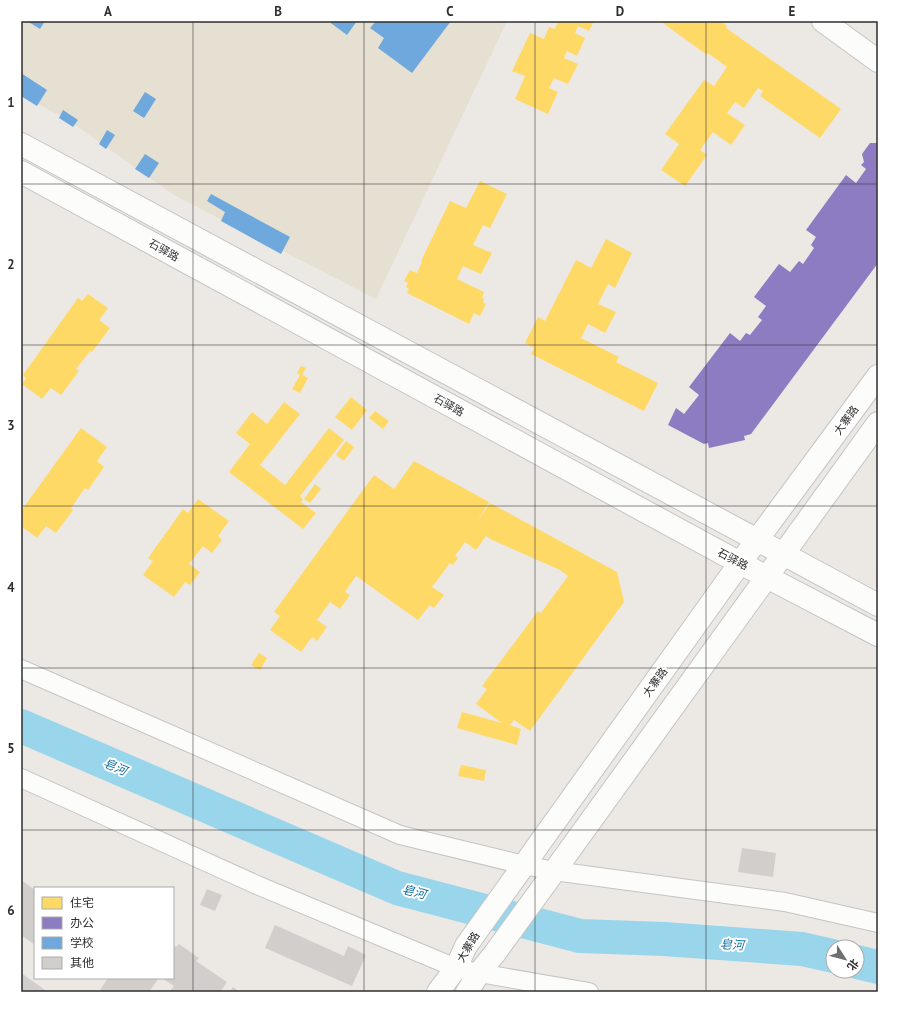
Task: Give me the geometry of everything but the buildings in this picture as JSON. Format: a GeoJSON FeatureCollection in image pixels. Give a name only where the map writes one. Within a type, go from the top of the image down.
{"type":"FeatureCollection","features":[{"type":"Feature","properties":{"kind":"street"},"geometry":{"type":"LineString","coordinates":[[823,21],[878,61]]}},
{"type":"Feature","properties":{"kind":"street"},"geometry":{"type":"LineString","coordinates":[[21,144],[878,605]]}},
{"type":"Feature","properties":{"kind":"street","name":"石驿路"},"geometry":{"type":"LineString","coordinates":[[21,172],[740,563],[878,634]]}},
{"type":"Feature","properties":{"kind":"street","name":"大寨路"},"geometry":{"type":"LineString","coordinates":[[438,992],[456,968],[466,946],[740,563],[878,376]]}},
{"type":"Feature","properties":{"kind":"street","name":"大寨路"},"geometry":{"type":"LineString","coordinates":[[467,992],[479,973],[540,891],[878,423]]}},
{"type":"Feature","properties":{"kind":"street"},"geometry":{"type":"LineString","coordinates":[[21,669],[400,835],[554,871],[785,902],[878,923]]}},
{"type":"Feature","properties":{"kind":"street"},"geometry":{"type":"LineString","coordinates":[[21,778],[257,885],[456,968],[589,992]]}},
{"type":"Feature","properties":{"kind":"shaded area"},"geometry":{"type":"Polygon","coordinates":[[[21,21],[507,21],[376,299],[174,195],[68,120],[21,95],[21,21]]]}},
{"type":"Feature","properties":{"kind":"waterway","name":"皂河"},"geometry":{"type":"LineString","coordinates":[[21,726],[397,888],[580,936],[664,939],[802,949],[825,954]]}},
{"type":"Feature","properties":{"kind":"waterway","name":"皂河"},"geometry":{"type":"LineString","coordinates":[[865,964],[878,967]]}}]}
